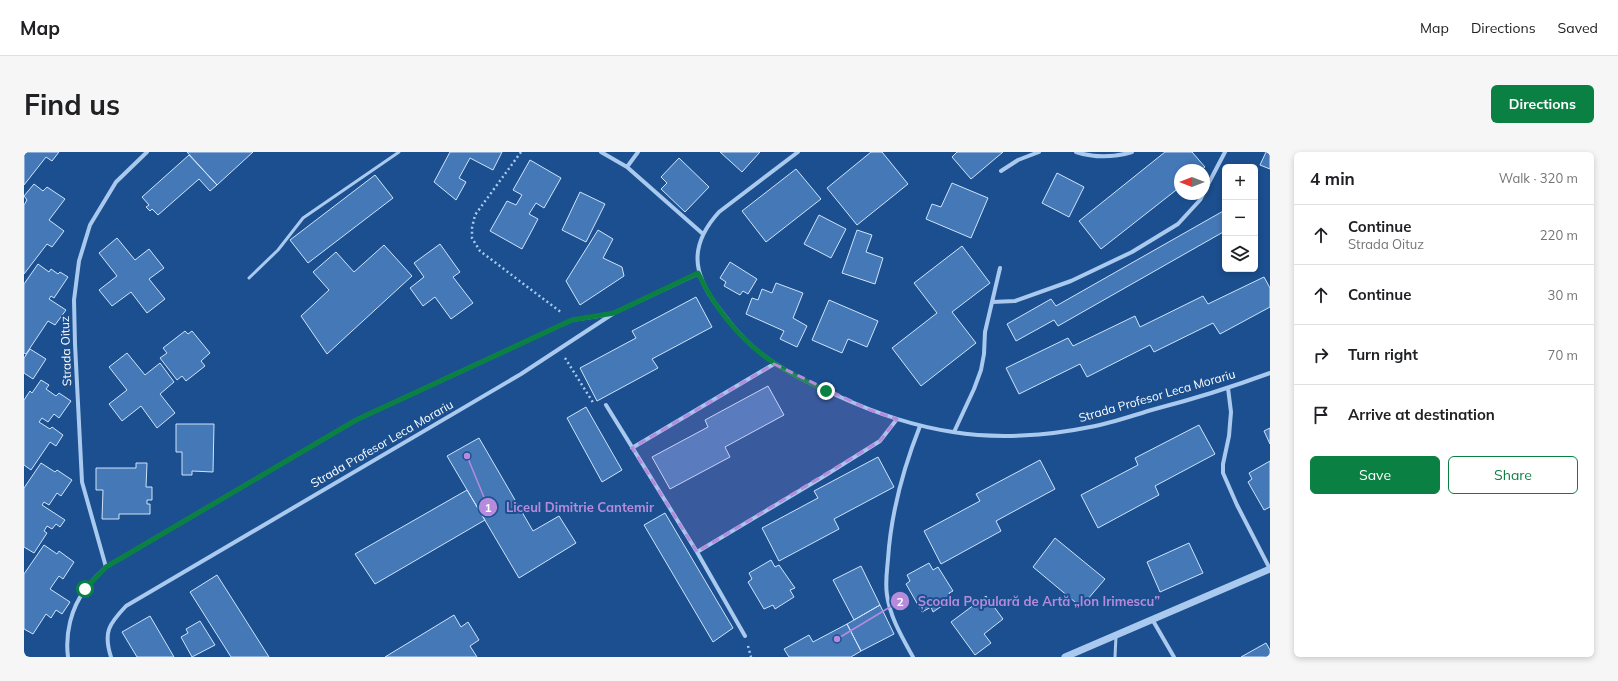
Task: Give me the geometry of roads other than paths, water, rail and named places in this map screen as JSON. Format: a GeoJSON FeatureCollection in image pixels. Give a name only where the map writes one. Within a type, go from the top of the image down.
{"type":"FeatureCollection","features":[{"type":"Feature","properties":{"kind":"street","name":"Strada Oituz"},"geometry":{"type":"LineString","coordinates":[[106,567],[82,482],[75,352],[74,300],[79,261],[90,225],[116,182],[147,152]]}},
{"type":"Feature","properties":{"kind":"street"},"geometry":{"type":"LineString","coordinates":[[601,152],[626,167],[702,234]]}},
{"type":"Feature","properties":{"kind":"street"},"geometry":{"type":"LineString","coordinates":[[626,167],[638,152]]}},
{"type":"Feature","properties":{"kind":"street","name":"Strada Profesor Leca Morariu"},"geometry":{"type":"LineString","coordinates":[[798,152],[719,212],[710,222],[702,234],[697,254],[698,273],[708,293],[741,335],[774,364],[833,394],[870,410],[920,426],[954,432],[1004,436],[1091,427],[1228,388],[1270,373]]}},
{"type":"Feature","properties":{"kind":"street"},"geometry":{"type":"LineString","coordinates":[[1000,171],[1018,160],[1039,152]]}},
{"type":"Feature","properties":{"kind":"street"},"geometry":{"type":"LineString","coordinates":[[1076,152],[1090,156],[1110,157],[1132,152]]}},
{"type":"Feature","properties":{"kind":"street"},"geometry":{"type":"LineString","coordinates":[[1210,182],[1226,152]]}},
{"type":"Feature","properties":{"kind":"street"},"geometry":{"type":"LineString","coordinates":[[992,302],[1016,301],[1071,282],[1132,252],[1178,224],[1200,200]]}},
{"type":"Feature","properties":{"kind":"street"},"geometry":{"type":"LineString","coordinates":[[954,432],[981,370],[984,354],[985,332],[1000,268]]}},
{"type":"Feature","properties":{"kind":"street","name":"Strada Profesor Leca Morariu"},"geometry":{"type":"LineString","coordinates":[[111,657],[107,646],[107,632],[112,620],[126,606],[521,374],[614,313],[698,273]]}},
{"type":"Feature","properties":{"kind":"street"},"geometry":{"type":"LineString","coordinates":[[68,657],[68,634],[73,610],[85,589],[106,567],[356,420],[572,320],[614,313]]}},
{"type":"Feature","properties":{"kind":"street"},"geometry":{"type":"LineString","coordinates":[[632,448],[774,364]]}},
{"type":"Feature","properties":{"kind":"street"},"geometry":{"type":"LineString","coordinates":[[1065,657],[1270,569],[1237,505],[1223,473],[1231,412],[1228,388]]}},
{"type":"Feature","properties":{"kind":"street"},"geometry":{"type":"LineString","coordinates":[[606,405],[697,552],[745,636]]}},
{"type":"Feature","properties":{"kind":"street"},"geometry":{"type":"LineString","coordinates":[[697,552],[880,442],[897,419]]}},
{"type":"Feature","properties":{"kind":"street"},"geometry":{"type":"LineString","coordinates":[[913,657],[895,624],[887,596],[886,580],[890,535],[898,492],[908,456],[920,426]]}},
{"type":"Feature","properties":{"kind":"street"},"geometry":{"type":"LineString","coordinates":[[1152,619],[1174,657]]}},
{"type":"Feature","properties":{"kind":"lane"},"geometry":{"type":"LineString","coordinates":[[249,278],[278,250],[303,218],[399,152]]}},
{"type":"Feature","properties":{"kind":"lane"},"geometry":{"type":"LineString","coordinates":[[1115,657],[1116,634]]}},
{"type":"Feature","properties":{"kind":"place","name":"Liceul Dimitrie Cantemir"},"geometry":{"type":"Point","coordinates":[467,456]}},
{"type":"Feature","properties":{"kind":"place","name":"Școala Populară de Artă „Ion Irimescu”"},"geometry":{"type":"Point","coordinates":[837,639]}}]}
